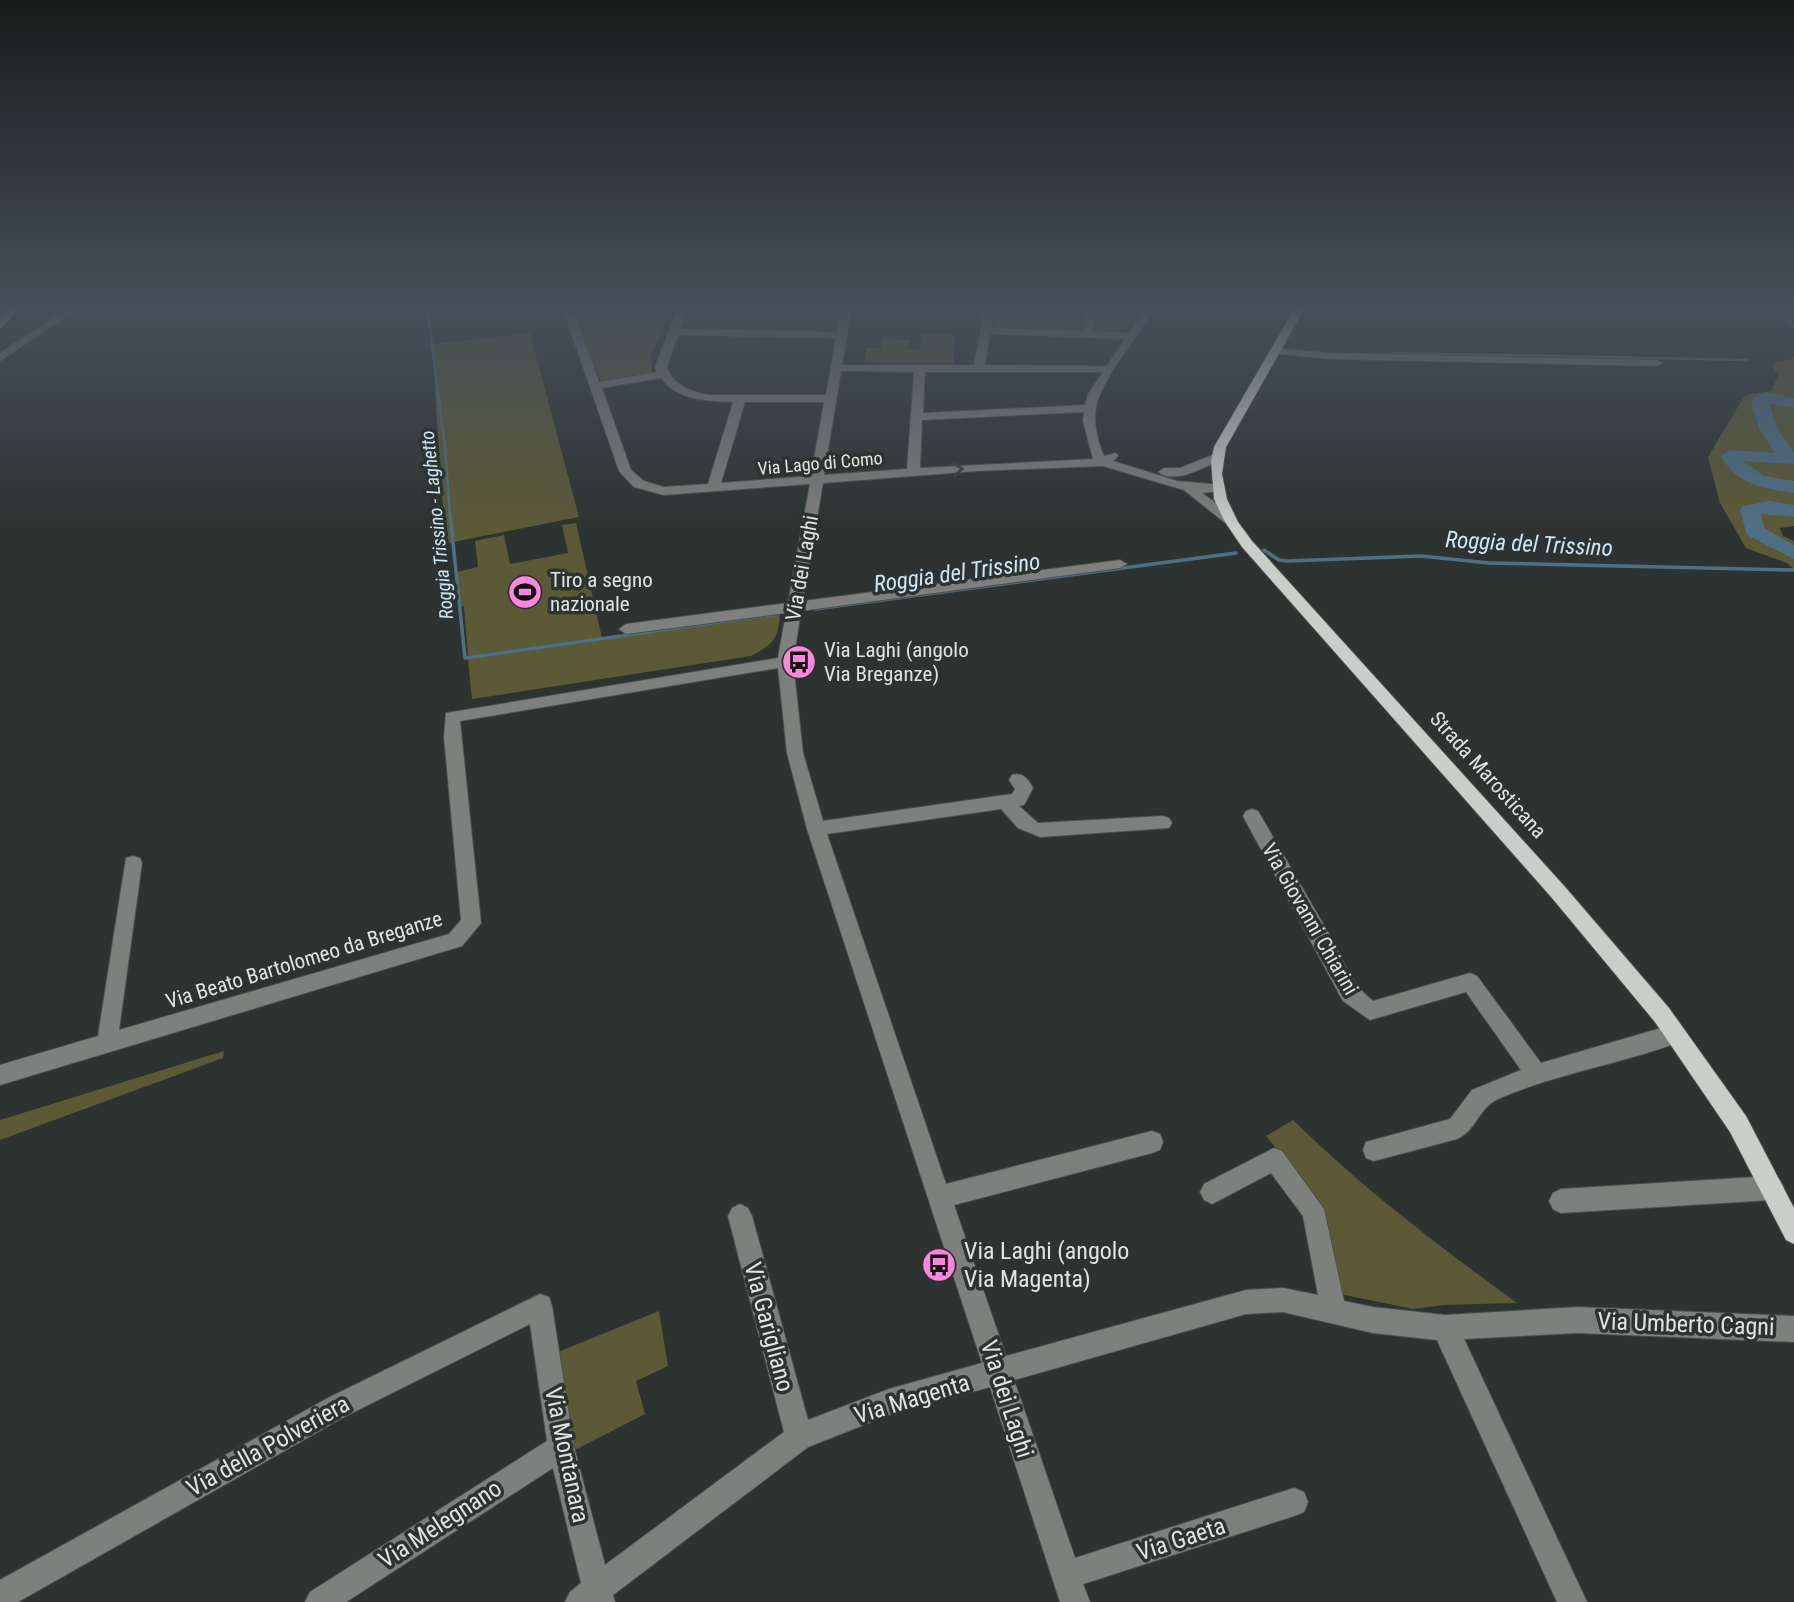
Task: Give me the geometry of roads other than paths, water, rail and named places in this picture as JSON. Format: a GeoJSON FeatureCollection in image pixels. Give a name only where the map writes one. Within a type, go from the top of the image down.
{"type":"FeatureCollection","features":[{"type":"Feature","properties":{"kind":"main road","name":"Strada Marosticana"},"geometry":{"type":"LineString","coordinates":[[1257,381],[1226,433],[1217,457],[1214,473],[1229,519],[1247,544],[1559,893],[1675,1034],[1738,1124],[1794,1232]]}},
{"type":"Feature","properties":{"kind":"street","name":"Via Lago di Como"},"geometry":{"type":"LineString","coordinates":[[593,381],[625,471],[639,484],[664,491],[1108,459]]}},
{"type":"Feature","properties":{"kind":"street"},"geometry":{"type":"LineString","coordinates":[[595,386],[625,381]]}},
{"type":"Feature","properties":{"kind":"street"},"geometry":{"type":"LineString","coordinates":[[669,381],[693,395],[831,399]]}},
{"type":"Feature","properties":{"kind":"street","name":"Via dei Laghi"},"geometry":{"type":"LineString","coordinates":[[834,381],[785,662],[795,753],[816,829],[1071,1589]]}},
{"type":"Feature","properties":{"kind":"street"},"geometry":{"type":"LineString","coordinates":[[913,472],[919,381]]}},
{"type":"Feature","properties":{"kind":"street"},"geometry":{"type":"LineString","coordinates":[[1102,381],[1094,394],[1089,421],[1099,459],[1206,482],[1217,488]]}},
{"type":"Feature","properties":{"kind":"street"},"geometry":{"type":"LineString","coordinates":[[712,489],[740,398]]}},
{"type":"Feature","properties":{"kind":"street"},"geometry":{"type":"LineString","coordinates":[[918,417],[1090,408]]}},
{"type":"Feature","properties":{"kind":"street"},"geometry":{"type":"LineString","coordinates":[[1164,472],[1182,472],[1217,457]]}},
{"type":"Feature","properties":{"kind":"street"},"geometry":{"type":"LineString","coordinates":[[1108,459],[1184,486],[1217,488]]}},
{"type":"Feature","properties":{"kind":"street"},"geometry":{"type":"LineString","coordinates":[[1184,486],[1229,519]]}},
{"type":"Feature","properties":{"kind":"street"},"geometry":{"type":"LineString","coordinates":[[626,629],[1120,564]]}},
{"type":"Feature","properties":{"kind":"street","name":"Via Beato Bartolomeo da Breganze"},"geometry":{"type":"LineString","coordinates":[[0,1075],[455,940],[471,923],[452,717],[785,662]]}},
{"type":"Feature","properties":{"kind":"street"},"geometry":{"type":"LineString","coordinates":[[816,829],[1018,800],[1024,788],[1018,780]]}},
{"type":"Feature","properties":{"kind":"street"},"geometry":{"type":"LineString","coordinates":[[1005,801],[1022,822],[1040,830],[1163,823]]}},
{"type":"Feature","properties":{"kind":"street","name":"Via Giovanni Chiarini"},"geometry":{"type":"LineString","coordinates":[[1252,816],[1325,946],[1342,983],[1361,1006],[1370,1011],[1470,982],[1537,1074]]}},
{"type":"Feature","properties":{"kind":"street"},"geometry":{"type":"LineString","coordinates":[[107,1044],[133,863]]}},
{"type":"Feature","properties":{"kind":"street"},"geometry":{"type":"LineString","coordinates":[[1374,1150],[1457,1128],[1480,1097],[1537,1074],[1675,1034]]}},
{"type":"Feature","properties":{"kind":"street"},"geometry":{"type":"LineString","coordinates":[[940,1197],[1152,1142]]}},
{"type":"Feature","properties":{"kind":"street"},"geometry":{"type":"LineString","coordinates":[[1212,1192],[1274,1159],[1314,1216],[1333,1311]]}},
{"type":"Feature","properties":{"kind":"street"},"geometry":{"type":"LineString","coordinates":[[1561,1201],[1772,1188]]}},
{"type":"Feature","properties":{"kind":"street","name":"Via Garigliano"},"geometry":{"type":"LineString","coordinates":[[740,1216],[799,1437]]}},
{"type":"Feature","properties":{"kind":"street","name":"Via Magenta"},"geometry":{"type":"LineString","coordinates":[[592,1598],[799,1437],[889,1402],[1246,1302],[1283,1300],[1373,1320],[1445,1328]]}},
{"type":"Feature","properties":{"kind":"street","name":"Via Montanara"},"geometry":{"type":"LineString","coordinates":[[540,1306],[561,1447],[592,1598]]}},
{"type":"Feature","properties":{"kind":"street","name":"Via della Polveriera"},"geometry":{"type":"LineString","coordinates":[[0,1596],[337,1407],[540,1306]]}},
{"type":"Feature","properties":{"kind":"street","name":"Via Umberto Cagni"},"geometry":{"type":"LineString","coordinates":[[1445,1328],[1578,1320],[1794,1329]]}},
{"type":"Feature","properties":{"kind":"street"},"geometry":{"type":"LineString","coordinates":[[1445,1328],[1572,1602]]}},
{"type":"Feature","properties":{"kind":"street","name":"Via Melegnano"},"geometry":{"type":"LineString","coordinates":[[320,1602],[561,1447]]}},
{"type":"Feature","properties":{"kind":"street","name":"Via Gaeta"},"geometry":{"type":"LineString","coordinates":[[1071,1589],[1294,1502]]}},
{"type":"Feature","properties":{"kind":"waterway","name":"Roggia Trissino - Laghetto"},"geometry":{"type":"LineString","coordinates":[[437,381],[450,516]]}},
{"type":"Feature","properties":{"kind":"waterway"},"geometry":{"type":"LineString","coordinates":[[1794,403],[1766,397],[1760,402],[1768,428],[1789,460],[1750,455],[1730,456],[1735,465],[1757,480],[1794,487]]}},
{"type":"Feature","properties":{"kind":"waterway"},"geometry":{"type":"LineString","coordinates":[[1794,511],[1769,507],[1750,510],[1754,531],[1794,553]]}},
{"type":"Feature","properties":{"kind":"waterway","name":"Roggia del Trissino"},"geometry":{"type":"LineString","coordinates":[[450,514],[465,658],[777,614]]}},
{"type":"Feature","properties":{"kind":"waterway","name":"Roggia del Trissino"},"geometry":{"type":"LineString","coordinates":[[1264,550],[1279,560],[1288,561],[1421,556],[1489,563],[1794,570]]}},
{"type":"Feature","properties":{"kind":"waterway","name":"Roggia del Trissino"},"geometry":{"type":"LineString","coordinates":[[815,609],[1236,553]]}},
{"type":"Feature","properties":{"kind":"place","name":"Tiro a segno nazionale"},"geometry":{"type":"Point","coordinates":[525,592]}},
{"type":"Feature","properties":{"kind":"place","name":"Via Laghi (angolo Via Breganze)"},"geometry":{"type":"Point","coordinates":[799,662]}},
{"type":"Feature","properties":{"kind":"place","name":"Via Laghi (angolo Via Magenta)"},"geometry":{"type":"Point","coordinates":[939,1265]}}]}
